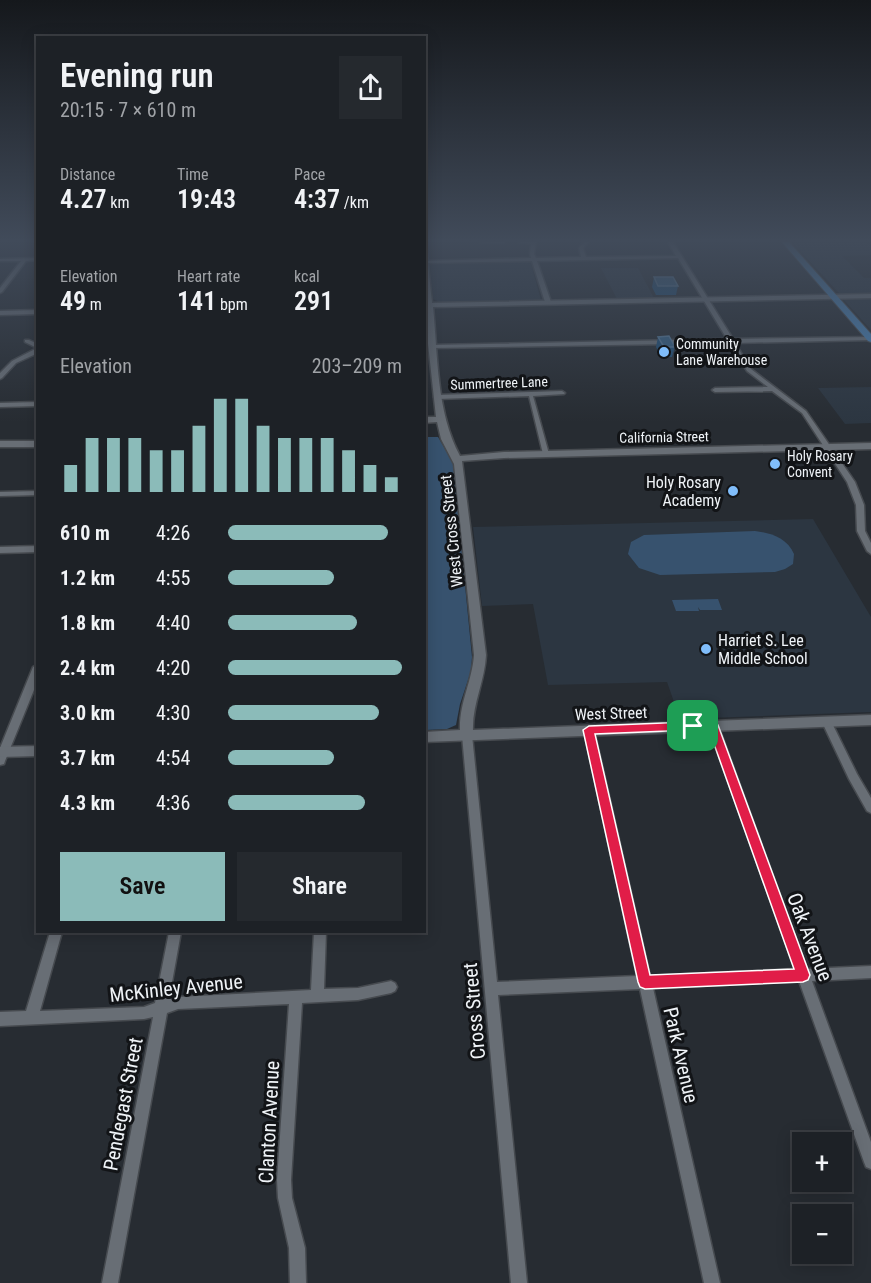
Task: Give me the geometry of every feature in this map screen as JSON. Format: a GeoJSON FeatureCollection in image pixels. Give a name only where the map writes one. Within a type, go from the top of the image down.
{"type":"FeatureCollection","features":[{"type":"Feature","properties":{"kind":"main road"},"geometry":{"type":"LineString","coordinates":[[838,302],[871,339]]}},
{"type":"Feature","properties":{"kind":"street"},"geometry":{"type":"LineString","coordinates":[[427,304],[555,302]]}},
{"type":"Feature","properties":{"kind":"street"},"geometry":{"type":"LineString","coordinates":[[708,302],[721,322],[729,341],[749,370],[804,412],[828,447],[857,492],[861,531],[871,551]]}},
{"type":"Feature","properties":{"kind":"street","name":"West Cross Street"},"geometry":{"type":"LineString","coordinates":[[427,304],[440,419],[448,445],[457,459],[480,655],[479,672],[466,713],[467,735]]}},
{"type":"Feature","properties":{"kind":"street"},"geometry":{"type":"LineString","coordinates":[[0,313],[36,312]]}},
{"type":"Feature","properties":{"kind":"street"},"geometry":{"type":"LineString","coordinates":[[433,347],[871,339]]}},
{"type":"Feature","properties":{"kind":"street"},"geometry":{"type":"LineString","coordinates":[[27,340],[36,347]]}},
{"type":"Feature","properties":{"kind":"street"},"geometry":{"type":"LineString","coordinates":[[0,377],[14,362],[36,350]]}},
{"type":"Feature","properties":{"kind":"street"},"geometry":{"type":"LineString","coordinates":[[715,390],[774,389]]}},
{"type":"Feature","properties":{"kind":"street","name":"Summertree Lane"},"geometry":{"type":"LineString","coordinates":[[437,397],[562,393]]}},
{"type":"Feature","properties":{"kind":"street"},"geometry":{"type":"LineString","coordinates":[[531,398],[546,454]]}},
{"type":"Feature","properties":{"kind":"street"},"geometry":{"type":"LineString","coordinates":[[0,405],[36,404]]}},
{"type":"Feature","properties":{"kind":"street"},"geometry":{"type":"LineString","coordinates":[[426,420],[440,419]]}},
{"type":"Feature","properties":{"kind":"street"},"geometry":{"type":"LineString","coordinates":[[0,444],[36,444]]}},
{"type":"Feature","properties":{"kind":"street","name":"California Street"},"geometry":{"type":"LineString","coordinates":[[457,459],[546,454],[871,446]]}},
{"type":"Feature","properties":{"kind":"street"},"geometry":{"type":"LineString","coordinates":[[0,494],[36,493]]}},
{"type":"Feature","properties":{"kind":"street"},"geometry":{"type":"LineString","coordinates":[[0,550],[36,549]]}},
{"type":"Feature","properties":{"kind":"street"},"geometry":{"type":"LineString","coordinates":[[36,673],[1,755],[36,751]]}},
{"type":"Feature","properties":{"kind":"street","name":"West Street"},"geometry":{"type":"LineString","coordinates":[[426,737],[871,720]]}},
{"type":"Feature","properties":{"kind":"street"},"geometry":{"type":"LineString","coordinates":[[826,722],[871,807]]}},
{"type":"Feature","properties":{"kind":"street","name":"Oak Avenue"},"geometry":{"type":"LineString","coordinates":[[713,725],[871,1162]]}},
{"type":"Feature","properties":{"kind":"street","name":"Park Avenue"},"geometry":{"type":"LineString","coordinates":[[589,730],[712,1283]]}},
{"type":"Feature","properties":{"kind":"street","name":"Cross Street"},"geometry":{"type":"LineString","coordinates":[[467,735],[519,1283]]}},
{"type":"Feature","properties":{"kind":"street"},"geometry":{"type":"LineString","coordinates":[[31,1017],[56,933]]}},
{"type":"Feature","properties":{"kind":"street","name":"Pendegast Street"},"geometry":{"type":"LineString","coordinates":[[110,1283],[175,933]]}},
{"type":"Feature","properties":{"kind":"street"},"geometry":{"type":"LineString","coordinates":[[317,997],[320,933]]}},
{"type":"Feature","properties":{"kind":"street"},"geometry":{"type":"LineString","coordinates":[[491,988],[871,972]]}},
{"type":"Feature","properties":{"kind":"street","name":"McKinley Avenue"},"geometry":{"type":"LineString","coordinates":[[0,1019],[144,1013],[178,1003],[358,994],[391,987]]}},
{"type":"Feature","properties":{"kind":"street","name":"Clanton Avenue"},"geometry":{"type":"LineString","coordinates":[[296,998],[284,1180],[285,1198],[297,1248],[298,1283]]}},
{"type":"Feature","properties":{"kind":"shaded area"},"geometry":{"type":"Polygon","coordinates":[[[846,302],[871,302],[871,330],[846,302]]]}},
{"type":"Feature","properties":{"kind":"shaded area"},"geometry":{"type":"Polygon","coordinates":[[[871,387],[871,423],[845,424],[818,388],[871,387]]]}},
{"type":"Feature","properties":{"kind":"shaded area"},"geometry":{"type":"Polygon","coordinates":[[[426,437],[438,437],[453,462],[472,657],[471,671],[456,725],[447,729],[426,730],[426,437]]]}},
{"type":"Feature","properties":{"kind":"shaded area","name":"Harriet S. Lee Middle School"},"geometry":{"type":"Polygon","coordinates":[[[813,519],[871,617],[871,712],[680,719],[667,682],[548,685],[533,604],[482,606],[473,527],[813,519]]]}},
{"type":"Feature","properties":{"kind":"shaded area"},"geometry":{"type":"Polygon","coordinates":[[[755,531],[783,540],[794,554],[793,564],[775,572],[660,575],[639,568],[628,554],[631,542],[644,535],[755,531]]]}},
{"type":"Feature","properties":{"kind":"shaded area"},"geometry":{"type":"Polygon","coordinates":[[[718,599],[722,610],[700,610],[698,607],[699,611],[676,611],[672,600],[718,599]]]}},
{"type":"Feature","properties":{"kind":"building"},"geometry":{"type":"Polygon","coordinates":[[[669,336],[675,347],[664,347],[658,337],[669,336]]]}},
{"type":"Feature","properties":{"kind":"place","name":"Community Lane Warehouse"},"geometry":{"type":"Point","coordinates":[664,352]}},
{"type":"Feature","properties":{"kind":"place","name":"Holy Rosary Convent"},"geometry":{"type":"Point","coordinates":[775,464]}},
{"type":"Feature","properties":{"kind":"place","name":"Holy Rosary Academy"},"geometry":{"type":"Point","coordinates":[733,491]}},
{"type":"Feature","properties":{"kind":"place","name":"Harriet S. Lee Middle School"},"geometry":{"type":"Point","coordinates":[706,649]}},
{"type":"Feature","properties":{"kind":"route"},"geometry":{"type":"LineString","coordinates":[[713,725],[803,975],[645,982],[589,730],[693,726],[713,725]]}}]}
